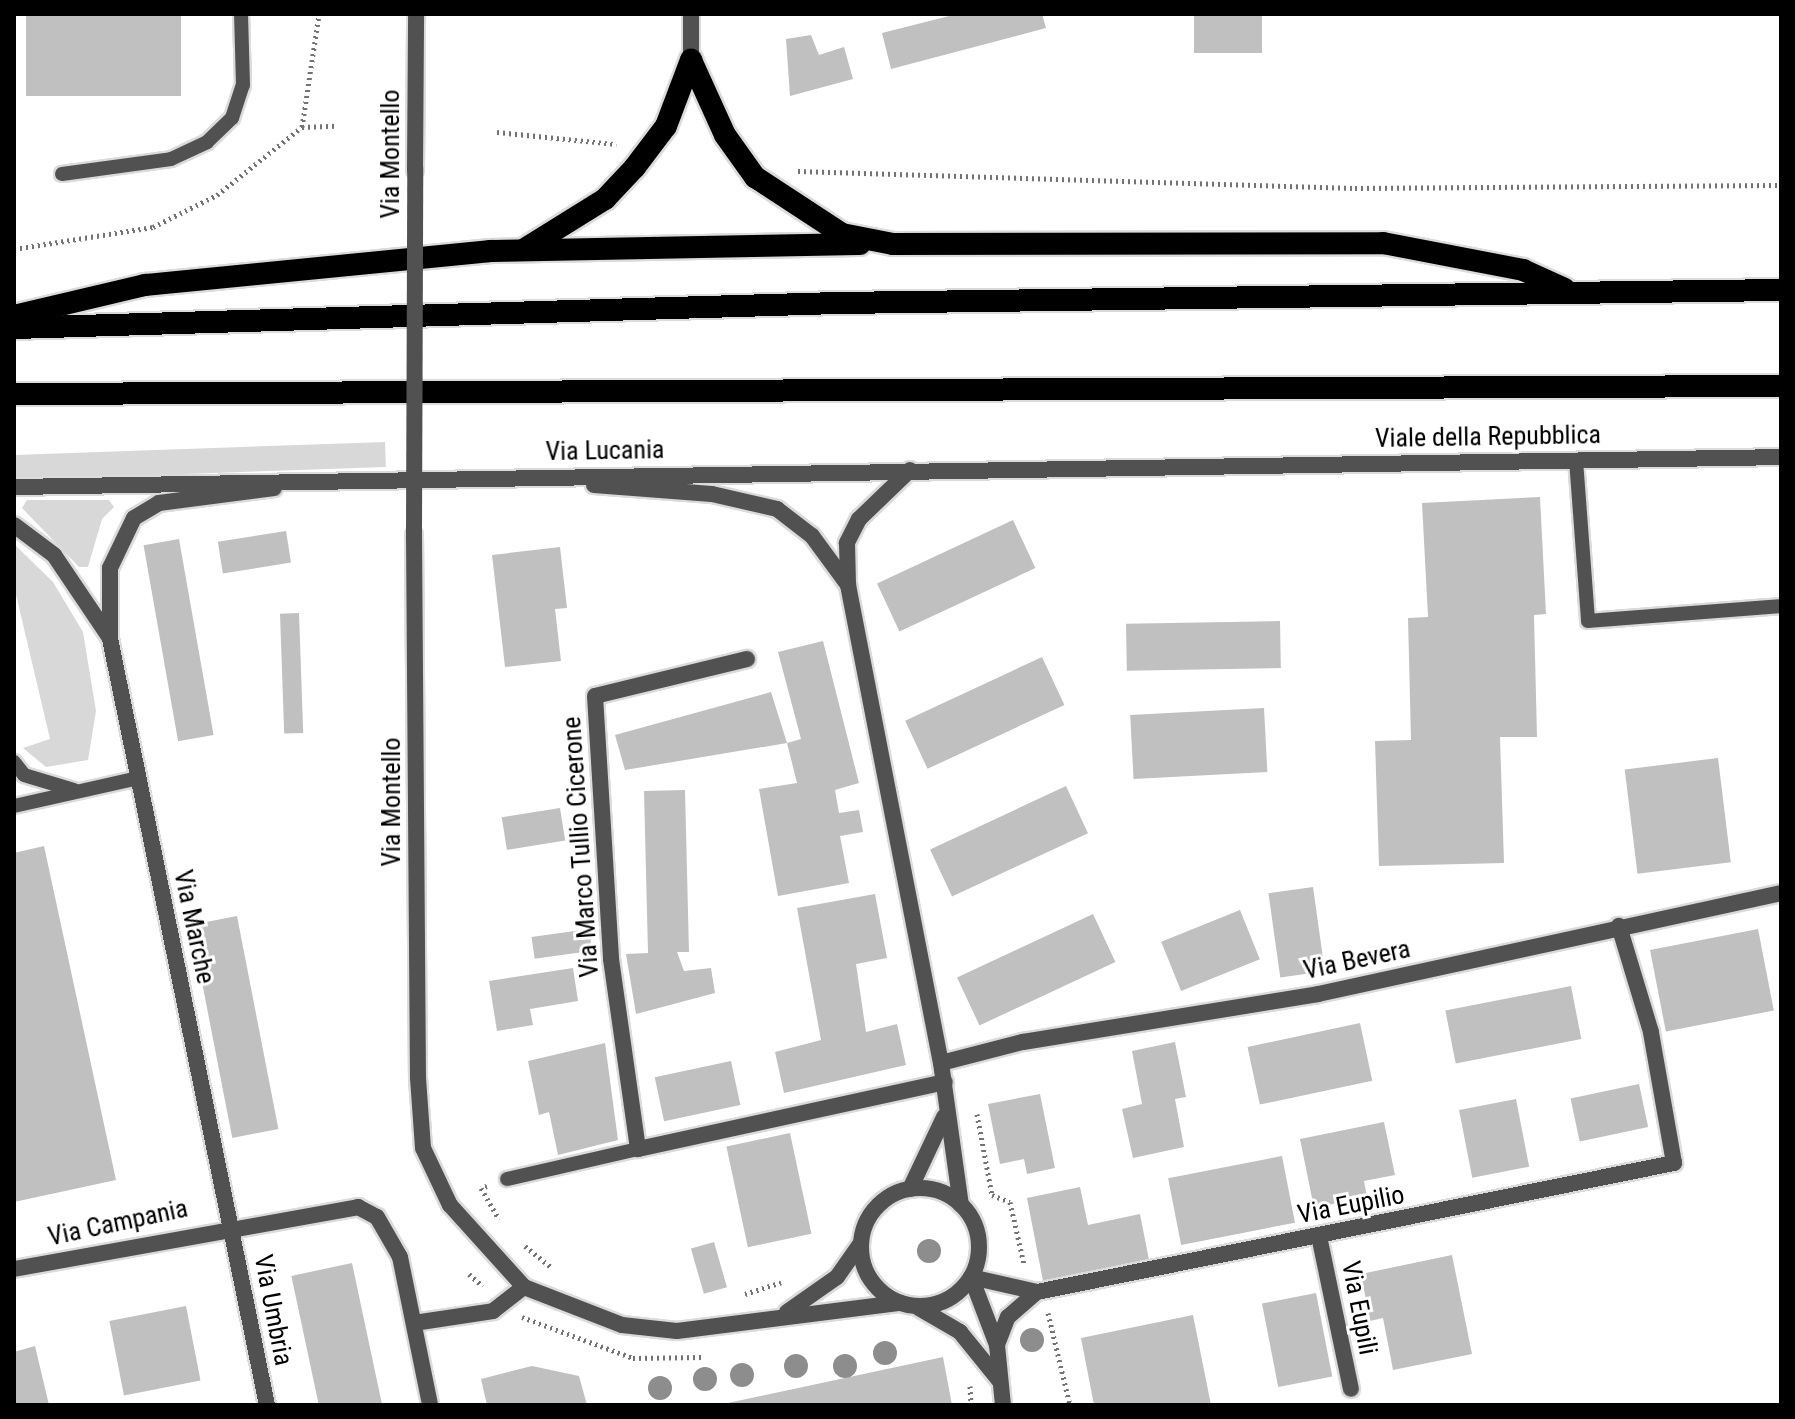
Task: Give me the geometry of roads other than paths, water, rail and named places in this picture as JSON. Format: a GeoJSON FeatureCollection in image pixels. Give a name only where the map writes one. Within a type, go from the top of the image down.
{"type":"FeatureCollection","features":[{"type":"Feature","properties":{"kind":"highway"},"geometry":{"type":"LineString","coordinates":[[691,60],[725,135],[755,177],[842,234],[893,244]]}},
{"type":"Feature","properties":{"kind":"highway"},"geometry":{"type":"LineString","coordinates":[[523,250],[605,199],[635,167],[666,126],[691,60]]}},
{"type":"Feature","properties":{"kind":"highway"},"geometry":{"type":"LineString","coordinates":[[14,316],[145,285],[523,250],[893,244],[1383,243],[1523,270],[1573,293]]}},
{"type":"Feature","properties":{"kind":"highway"},"geometry":{"type":"LineString","coordinates":[[14,328],[854,302],[1781,290]]}},
{"type":"Feature","properties":{"kind":"highway"},"geometry":{"type":"LineString","coordinates":[[14,394],[1781,386]]}},
{"type":"Feature","properties":{"kind":"street","name":"Via Montello"},"geometry":{"type":"LineString","coordinates":[[416,14],[414,535],[423,1148],[472,1237],[524,1287],[622,1325],[677,1331],[783,1315],[907,1305]]}},
{"type":"Feature","properties":{"kind":"street"},"geometry":{"type":"LineString","coordinates":[[691,14],[691,60]]}},
{"type":"Feature","properties":{"kind":"street","name":"Viale della Repubblica"},"geometry":{"type":"LineString","coordinates":[[1197,465],[1781,457]]}},
{"type":"Feature","properties":{"kind":"street","name":"Via Lucania"},"geometry":{"type":"LineString","coordinates":[[14,487],[1197,465]]}},
{"type":"Feature","properties":{"kind":"street"},"geometry":{"type":"LineString","coordinates":[[910,470],[859,519],[847,543],[848,585],[945,1082],[946,1112],[961,1205],[978,1238],[971,1277],[997,1345],[1003,1405]]}},
{"type":"Feature","properties":{"kind":"street"},"geometry":{"type":"LineString","coordinates":[[492,477],[712,494],[777,509],[812,536],[848,585]]}},
{"type":"Feature","properties":{"kind":"street","name":"Via Marche"},"geometry":{"type":"LineString","coordinates":[[231,1225],[110,639],[110,568],[134,518],[159,503],[333,480]]}},
{"type":"Feature","properties":{"kind":"street","name":"Via Marche"},"geometry":{"type":"LineString","coordinates":[[14,525],[54,555],[110,639]]}},
{"type":"Feature","properties":{"kind":"street","name":"Via Marco Tullio Cicerone"},"geometry":{"type":"LineString","coordinates":[[638,1149],[611,959],[595,696],[747,659]]}},
{"type":"Feature","properties":{"kind":"street","name":"Via Bevera"},"geometry":{"type":"LineString","coordinates":[[941,1063],[1023,1042],[1318,994],[1781,893]]}},
{"type":"Feature","properties":{"kind":"street","name":"Via Eupilio"},"geometry":{"type":"LineString","coordinates":[[971,1277],[1037,1292],[1674,1163],[1651,1032],[1619,926]]}},
{"type":"Feature","properties":{"kind":"street"},"geometry":{"type":"LineString","coordinates":[[638,1149],[945,1082]]}},
{"type":"Feature","properties":{"kind":"street"},"geometry":{"type":"LineString","coordinates":[[910,1189],[946,1112]]}},
{"type":"Feature","properties":{"kind":"street"},"geometry":{"type":"LineString","coordinates":[[961,1205],[933,1189],[910,1189],[879,1204],[861,1243],[868,1276],[907,1305],[960,1332],[999,1380]]}},
{"type":"Feature","properties":{"kind":"street","name":"Via Campania"},"geometry":{"type":"LineString","coordinates":[[14,1269],[338,1206],[377,1217],[400,1257],[430,1405]]}},
{"type":"Feature","properties":{"kind":"street","name":"Via Umbria"},"geometry":{"type":"LineString","coordinates":[[231,1225],[267,1405]]}},
{"type":"Feature","properties":{"kind":"street","name":"Via Eupili"},"geometry":{"type":"LineString","coordinates":[[1319,1236],[1351,1389]]}},
{"type":"Feature","properties":{"kind":"street","name":"Via Montello"},"geometry":{"type":"LineString","coordinates":[[783,1315],[819,1291],[861,1243]]}},
{"type":"Feature","properties":{"kind":"street"},"geometry":{"type":"LineString","coordinates":[[907,1305],[953,1296],[971,1277]]}},
{"type":"Feature","properties":{"kind":"street"},"geometry":{"type":"LineString","coordinates":[[414,1323],[493,1311],[524,1287]]}},
{"type":"Feature","properties":{"kind":"street"},"geometry":{"type":"LineString","coordinates":[[997,1345],[1008,1317],[1037,1292]]}},
{"type":"Feature","properties":{"kind":"lane"},"geometry":{"type":"LineString","coordinates":[[62,174],[171,159],[207,142],[232,118],[243,85],[241,14]]}},
{"type":"Feature","properties":{"kind":"lane"},"geometry":{"type":"LineString","coordinates":[[1576,460],[1588,621],[1781,606]]}},
{"type":"Feature","properties":{"kind":"lane"},"geometry":{"type":"LineString","coordinates":[[14,762],[24,775],[78,791]]}},
{"type":"Feature","properties":{"kind":"lane"},"geometry":{"type":"LineString","coordinates":[[14,806],[138,778]]}},
{"type":"Feature","properties":{"kind":"lane"},"geometry":{"type":"LineString","coordinates":[[507,1179],[638,1149]]}}]}
